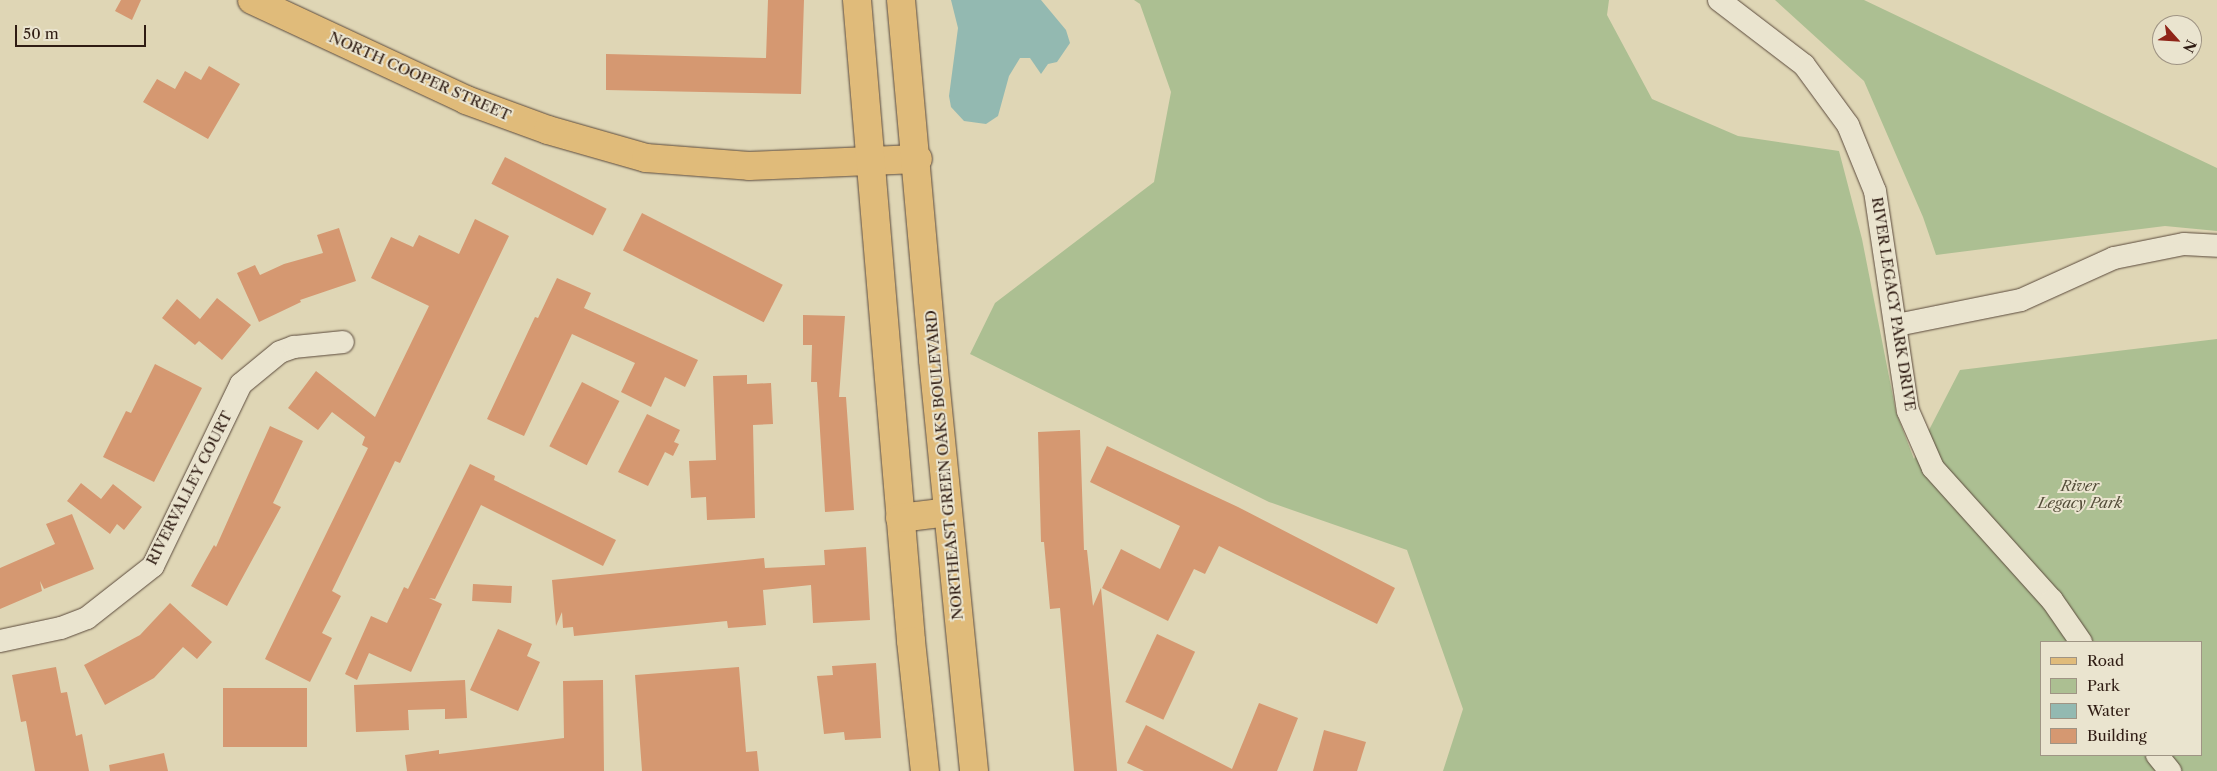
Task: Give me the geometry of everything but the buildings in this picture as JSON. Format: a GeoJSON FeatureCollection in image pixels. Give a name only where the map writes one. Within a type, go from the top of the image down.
{"type":"FeatureCollection","features":[{"type":"Feature","properties":{"kind":"main road","name":"NORTH COOPER STREET"},"geometry":{"type":"LineString","coordinates":[[252,0],[466,100],[548,130],[646,158],[749,166],[918,159]]}},
{"type":"Feature","properties":{"kind":"main road"},"geometry":{"type":"LineString","coordinates":[[857,0],[873,161],[900,518],[925,771]]}},
{"type":"Feature","properties":{"kind":"main road","name":"NORTHEAST GREEN OAKS BOULEVARD"},"geometry":{"type":"LineString","coordinates":[[902,0],[918,159],[948,512],[974,771]]}},
{"type":"Feature","properties":{"kind":"main road"},"geometry":{"type":"LineString","coordinates":[[900,518],[948,512]]}},
{"type":"Feature","properties":{"kind":"street","name":"RIVER LEGACY PARK DRIVE"},"geometry":{"type":"LineString","coordinates":[[1719,0],[1804,65],[1848,125],[1875,190],[1897,325],[1908,411],[1933,468],[2052,600],[2080,641]]}},
{"type":"Feature","properties":{"kind":"street"},"geometry":{"type":"LineString","coordinates":[[1897,325],[2021,300],[2114,258],[2184,244],[2217,246]]}},
{"type":"Feature","properties":{"kind":"street","name":"RIVERVALLEY COURT"},"geometry":{"type":"LineString","coordinates":[[0,641],[52,630],[86,618],[153,566],[242,384],[280,352],[294,347],[343,342]]}},
{"type":"Feature","properties":{"kind":"street"},"geometry":{"type":"LineString","coordinates":[[2158,756],[2170,771]]}},
{"type":"Feature","properties":{"kind":"green space","name":"River Legacy Park"},"geometry":{"type":"Polygon","coordinates":[[[1134,0],[1609,0],[1607,15],[1652,99],[1738,136],[1839,151],[1862,239],[1896,412],[1914,459],[1960,370],[2217,339],[2217,771],[1443,771],[1463,709],[1407,550],[1269,502],[970,354],[995,303],[1154,182],[1171,92],[1140,4],[1134,0]]]}},
{"type":"Feature","properties":{"kind":"green space"},"geometry":{"type":"Polygon","coordinates":[[[1775,0],[1864,0],[2217,168],[2217,231],[2165,226],[1936,255],[1923,217],[1864,81],[1775,0]]]}},
{"type":"Feature","properties":{"kind":"water"},"geometry":{"type":"Polygon","coordinates":[[[951,0],[1041,0],[1066,30],[1070,43],[1057,62],[1048,64],[1041,74],[1030,58],[1020,58],[1009,76],[998,116],[986,124],[964,121],[951,107],[949,96],[958,28],[951,0]]]}}]}
